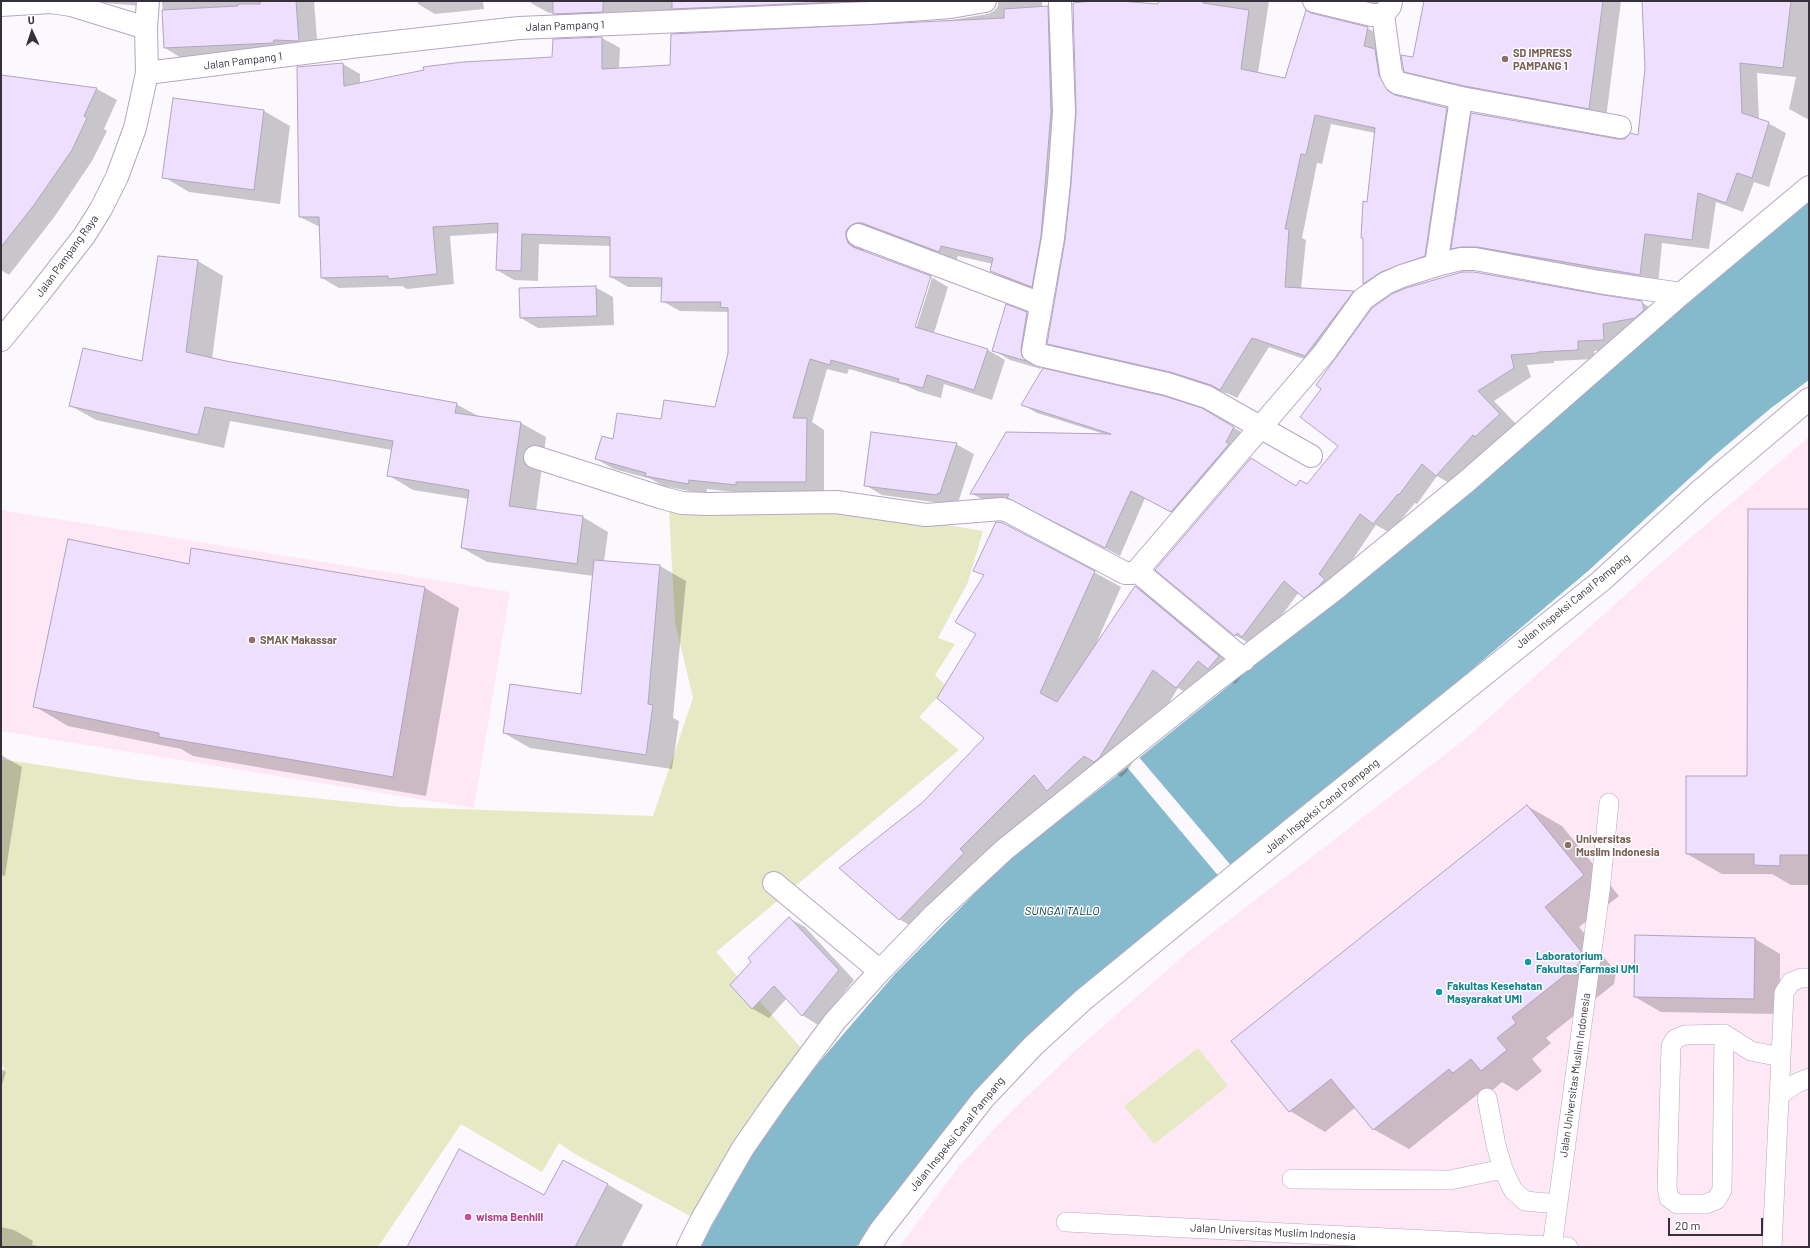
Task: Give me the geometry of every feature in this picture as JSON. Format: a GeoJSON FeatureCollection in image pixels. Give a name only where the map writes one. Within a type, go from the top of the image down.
{"type":"FeatureCollection","features":[{"type":"Feature","properties":{"kind":"street","name":"Jalan Pampang Raya"},"geometry":{"type":"LineString","coordinates":[[1,340],[75,248],[101,209],[117,177],[135,128],[147,73],[146,28],[148,1]]}},
{"type":"Feature","properties":{"kind":"street","name":"Jalan Pampang 1"},"geometry":{"type":"LineString","coordinates":[[147,73],[366,45],[519,28],[861,13],[985,1]]}},
{"type":"Feature","properties":{"kind":"street"},"geometry":{"type":"LineString","coordinates":[[1060,1],[1064,112],[1059,183],[1053,238],[1032,348],[1037,355],[1181,388],[1207,397],[1311,456]]}},
{"type":"Feature","properties":{"kind":"street"},"geometry":{"type":"LineString","coordinates":[[1314,1],[1372,16],[1387,8],[1391,73],[1395,81],[1462,98],[1620,127]]}},
{"type":"Feature","properties":{"kind":"street"},"geometry":{"type":"LineString","coordinates":[[1,6],[45,2],[71,5],[146,28]]}},
{"type":"Feature","properties":{"kind":"street"},"geometry":{"type":"LineString","coordinates":[[1436,265],[1462,98]]}},
{"type":"Feature","properties":{"kind":"street"},"geometry":{"type":"LineString","coordinates":[[688,1247],[702,1219],[743,1148],[777,1099],[835,1021],[880,971],[934,915],[1004,850],[1334,590],[1466,482],[1681,294],[1809,187]]}},
{"type":"Feature","properties":{"kind":"street"},"geometry":{"type":"LineString","coordinates":[[858,235],[1041,304]]}},
{"type":"Feature","properties":{"kind":"street"},"geometry":{"type":"LineString","coordinates":[[535,457],[663,498],[682,502],[708,504],[836,502],[926,515],[1002,509],[1125,573],[1137,571],[1325,352],[1363,299],[1386,283],[1436,265],[1461,259],[1475,259],[1599,282],[1681,294]]}},
{"type":"Feature","properties":{"kind":"street","name":"Jalan Inspeksi Canal Pampang"},"geometry":{"type":"LineString","coordinates":[[870,1247],[889,1219],[983,1100],[1033,1046],[1084,1000],[1292,829],[1601,581],[1700,491],[1809,399]]}},
{"type":"Feature","properties":{"kind":"street"},"geometry":{"type":"LineString","coordinates":[[1137,571],[1244,660]]}},
{"type":"Feature","properties":{"kind":"street"},"geometry":{"type":"LineString","coordinates":[[774,883],[880,971]]}},
{"type":"Feature","properties":{"kind":"lane","name":"Jalan Universitas Muslim Indonesia"},"geometry":{"type":"LineString","coordinates":[[1066,1222],[1557,1247],[1558,1204],[1600,891],[1609,803]]}},
{"type":"Feature","properties":{"kind":"lane"},"geometry":{"type":"LineString","coordinates":[[1772,1247],[1784,993],[1791,982],[1801,978],[1809,978]]}},
{"type":"Feature","properties":{"kind":"lane"},"geometry":{"type":"LineString","coordinates":[[1724,1034],[1722,1190],[1716,1200],[1705,1204],[1677,1204],[1669,1198],[1667,1187],[1671,1046],[1675,1039],[1685,1035],[1724,1034],[1751,1051],[1781,1057]]}},
{"type":"Feature","properties":{"kind":"lane"},"geometry":{"type":"LineString","coordinates":[[1779,1095],[1797,1083],[1809,1078]]}},
{"type":"Feature","properties":{"kind":"lane"},"geometry":{"type":"LineString","coordinates":[[1487,1098],[1494,1138],[1503,1169],[1514,1190],[1525,1201],[1558,1204]]}},
{"type":"Feature","properties":{"kind":"lane"},"geometry":{"type":"LineString","coordinates":[[1292,1179],[1450,1180],[1503,1169]]}},
{"type":"Feature","properties":{"kind":"shaded area","name":"Universitas Muslim Indonesia"},"geometry":{"type":"Polygon","coordinates":[[[1809,437],[1809,1247],[899,1247],[960,1165],[1013,1110],[1078,1048],[1190,950],[1464,740],[1662,562],[1809,437]]]}},
{"type":"Feature","properties":{"kind":"shaded area","name":"SMAK Makassar"},"geometry":{"type":"Polygon","coordinates":[[[1,510],[510,592],[474,808],[1,731],[1,510]]]}},
{"type":"Feature","properties":{"kind":"green space"},"geometry":{"type":"Polygon","coordinates":[[[848,508],[983,531],[968,582],[938,638],[955,644],[935,675],[947,687],[919,717],[959,750],[716,952],[802,1049],[690,1216],[575,1154],[559,1143],[542,1172],[461,1124],[378,1247],[1,1247],[1,1081],[4,1067],[1,1066],[1,759],[137,780],[402,807],[653,816],[693,698],[675,622],[669,511],[848,508]]]}},
{"type":"Feature","properties":{"kind":"green space"},"geometry":{"type":"Polygon","coordinates":[[[1198,1048],[1228,1086],[1154,1144],[1124,1106],[1198,1048]]]}},
{"type":"Feature","properties":{"kind":"water","name":"SUNGAI TALLO"},"geometry":{"type":"Polygon","coordinates":[[[1809,197],[1809,380],[1771,408],[1714,456],[1588,571],[1346,776],[1062,1004],[1015,1051],[856,1247],[700,1247],[750,1158],[805,1079],[894,975],[985,883],[1016,854],[1128,767],[1272,651],[1809,197]]]}},
{"type":"Feature","properties":{"kind":"pier"},"geometry":{"type":"Polygon","coordinates":[[[1138,756],[1234,869],[1221,879],[1126,766],[1138,756]]]}},
{"type":"Feature","properties":{"kind":"building"},"geometry":{"type":"Polygon","coordinates":[[[260,1],[296,1],[299,41],[274,40],[273,43],[164,48],[162,10],[238,6],[238,4],[260,4],[260,1]]]}},
{"type":"Feature","properties":{"kind":"building"},"geometry":{"type":"Polygon","coordinates":[[[553,1],[603,1],[603,12],[553,14],[553,1]]]}},
{"type":"Feature","properties":{"kind":"building"},"geometry":{"type":"Polygon","coordinates":[[[672,1],[857,1],[672,9],[672,1]]]}},
{"type":"Feature","properties":{"kind":"building"},"geometry":{"type":"Polygon","coordinates":[[[1090,1],[1120,1],[1158,4],[1158,1],[1203,1],[1203,3],[1249,10],[1241,69],[1285,78],[1306,10],[1311,13],[1368,27],[1364,46],[1375,49],[1379,75],[1388,91],[1395,95],[1447,108],[1425,256],[1381,272],[1363,284],[1363,238],[1361,238],[1363,201],[1367,202],[1375,128],[1315,115],[1306,155],[1301,154],[1285,229],[1289,229],[1285,287],[1354,291],[1305,356],[1252,338],[1220,390],[1211,385],[1170,372],[1047,344],[1065,240],[1071,184],[1076,112],[1073,3],[1090,1]]]}},
{"type":"Feature","properties":{"kind":"building","name":"SD IMPRESS PAMPANG 1"},"geometry":{"type":"Polygon","coordinates":[[[1424,1],[1603,1],[1589,109],[1464,86],[1404,72],[1401,55],[1413,57],[1424,1]]]}},
{"type":"Feature","properties":{"kind":"building"},"geometry":{"type":"Polygon","coordinates":[[[1642,1],[1791,1],[1783,68],[1740,63],[1742,113],[1769,122],[1752,178],[1737,173],[1726,203],[1698,193],[1692,240],[1645,234],[1640,275],[1477,247],[1461,247],[1451,249],[1471,113],[1618,139],[1625,139],[1630,133],[1638,135],[1645,68],[1642,1]]]}},
{"type":"Feature","properties":{"kind":"building"},"geometry":{"type":"Polygon","coordinates":[[[1048,6],[1051,112],[1041,236],[1032,287],[990,271],[993,258],[941,246],[939,252],[862,223],[856,223],[850,226],[846,231],[846,237],[848,243],[853,247],[931,276],[915,327],[988,349],[974,390],[927,375],[923,388],[898,382],[899,379],[831,360],[830,365],[810,359],[793,418],[807,418],[806,482],[736,482],[736,485],[689,480],[688,484],[645,476],[646,473],[595,459],[602,436],[613,439],[617,413],[661,419],[664,400],[715,407],[728,353],[728,308],[720,307],[721,302],[661,302],[662,278],[610,277],[610,237],[522,234],[521,271],[496,270],[498,223],[433,227],[437,274],[388,279],[388,276],[321,278],[319,217],[299,217],[297,67],[343,63],[344,86],[424,70],[423,67],[463,62],[552,57],[553,39],[602,37],[602,69],[670,65],[671,34],[1004,18],[1004,9],[1048,6]]]}},
{"type":"Feature","properties":{"kind":"building"},"geometry":{"type":"Polygon","coordinates":[[[1,75],[97,88],[84,116],[87,118],[72,150],[34,205],[1,247],[1,75]]]}},
{"type":"Feature","properties":{"kind":"building"},"geometry":{"type":"Polygon","coordinates":[[[173,98],[264,110],[254,190],[162,178],[173,98]]]}},
{"type":"Feature","properties":{"kind":"building"},"geometry":{"type":"Polygon","coordinates":[[[158,256],[198,260],[186,352],[226,361],[457,403],[455,413],[521,422],[509,506],[583,516],[577,564],[461,548],[469,490],[387,476],[393,441],[205,407],[198,435],[69,406],[83,348],[142,361],[158,256]]]}},
{"type":"Feature","properties":{"kind":"building"},"geometry":{"type":"Polygon","coordinates":[[[1462,272],[1474,272],[1642,301],[1644,310],[1635,318],[1603,324],[1604,340],[1578,341],[1578,350],[1511,355],[1514,368],[1478,391],[1500,414],[1475,437],[1473,435],[1436,476],[1422,464],[1399,495],[1398,494],[1373,524],[1360,514],[1319,574],[1325,579],[1319,586],[1304,598],[1284,581],[1242,637],[1237,633],[1235,636],[1155,570],[1251,458],[1296,486],[1300,480],[1307,484],[1338,446],[1300,417],[1321,389],[1316,385],[1372,308],[1392,294],[1406,288],[1462,272]]]}},
{"type":"Feature","properties":{"kind":"building"},"geometry":{"type":"Polygon","coordinates":[[[596,286],[597,316],[520,318],[519,288],[596,286]]]}},
{"type":"Feature","properties":{"kind":"building"},"geometry":{"type":"Polygon","coordinates":[[[1006,304],[1027,312],[1021,349],[1022,356],[1026,361],[992,351],[1006,304]]]}},
{"type":"Feature","properties":{"kind":"building"},"geometry":{"type":"Polygon","coordinates":[[[1043,368],[1164,396],[1202,408],[1234,427],[1226,442],[1229,444],[1171,512],[1131,491],[1105,548],[1007,498],[1009,494],[970,494],[1006,432],[1111,434],[1021,405],[1043,368]]]}},
{"type":"Feature","properties":{"kind":"building"},"geometry":{"type":"Polygon","coordinates":[[[871,432],[957,443],[940,493],[937,495],[864,486],[871,432]]]}},
{"type":"Feature","properties":{"kind":"building"},"geometry":{"type":"Polygon","coordinates":[[[1748,509],[1809,509],[1809,855],[1780,855],[1780,866],[1754,865],[1754,854],[1686,854],[1686,776],[1747,776],[1748,509]]]}},
{"type":"Feature","properties":{"kind":"building"},"geometry":{"type":"Polygon","coordinates":[[[996,522],[1003,523],[1095,571],[1040,693],[1057,702],[1135,586],[1219,656],[1208,669],[1198,661],[1176,688],[1153,670],[1099,758],[1094,762],[1084,756],[1047,791],[1034,775],[960,849],[964,853],[899,920],[839,868],[923,802],[984,738],[937,698],[976,634],[955,622],[984,575],[973,571],[996,522]]]}},
{"type":"Feature","properties":{"kind":"building","name":"SMAK Makassar"},"geometry":{"type":"Polygon","coordinates":[[[68,539],[189,564],[191,548],[425,587],[393,777],[159,737],[159,733],[33,707],[68,539]]]}},
{"type":"Feature","properties":{"kind":"building"},"geometry":{"type":"Polygon","coordinates":[[[594,560],[660,565],[648,704],[653,705],[646,755],[503,733],[510,684],[581,694],[594,560]]]}},
{"type":"Feature","properties":{"kind":"building"},"geometry":{"type":"Polygon","coordinates":[[[1527,805],[1584,875],[1545,907],[1581,951],[1579,964],[1512,1017],[1516,1023],[1497,1038],[1507,1050],[1481,1071],[1471,1059],[1453,1073],[1449,1069],[1373,1130],[1331,1079],[1289,1112],[1231,1041],[1527,805]]]}},
{"type":"Feature","properties":{"kind":"building"},"geometry":{"type":"Polygon","coordinates":[[[789,917],[839,970],[802,1016],[774,986],[752,1009],[730,985],[751,962],[748,958],[789,917]]]}},
{"type":"Feature","properties":{"kind":"building"},"geometry":{"type":"Polygon","coordinates":[[[1635,935],[1755,938],[1754,999],[1634,997],[1635,935]]]}},
{"type":"Feature","properties":{"kind":"building"},"geometry":{"type":"Polygon","coordinates":[[[459,1149],[544,1195],[563,1160],[608,1184],[575,1247],[407,1247],[459,1149]]]}},
{"type":"Feature","properties":{"kind":"place","name":"SD IMPRESS PAMPANG 1"},"geometry":{"type":"Point","coordinates":[1505,59]}},
{"type":"Feature","properties":{"kind":"place","name":"SMAK Makassar"},"geometry":{"type":"Point","coordinates":[252,640]}},
{"type":"Feature","properties":{"kind":"place","name":"Universitas Muslim Indonesia"},"geometry":{"type":"Point","coordinates":[1568,845]}},
{"type":"Feature","properties":{"kind":"place","name":"Laboratorium Fakultas Farmasi UMI"},"geometry":{"type":"Point","coordinates":[1528,962]}},
{"type":"Feature","properties":{"kind":"place","name":"Fakultas Kesehatan Masyarakat UMI"},"geometry":{"type":"Point","coordinates":[1439,992]}},
{"type":"Feature","properties":{"kind":"place","name":"wisma Benhill"},"geometry":{"type":"Point","coordinates":[468,1217]}}]}
